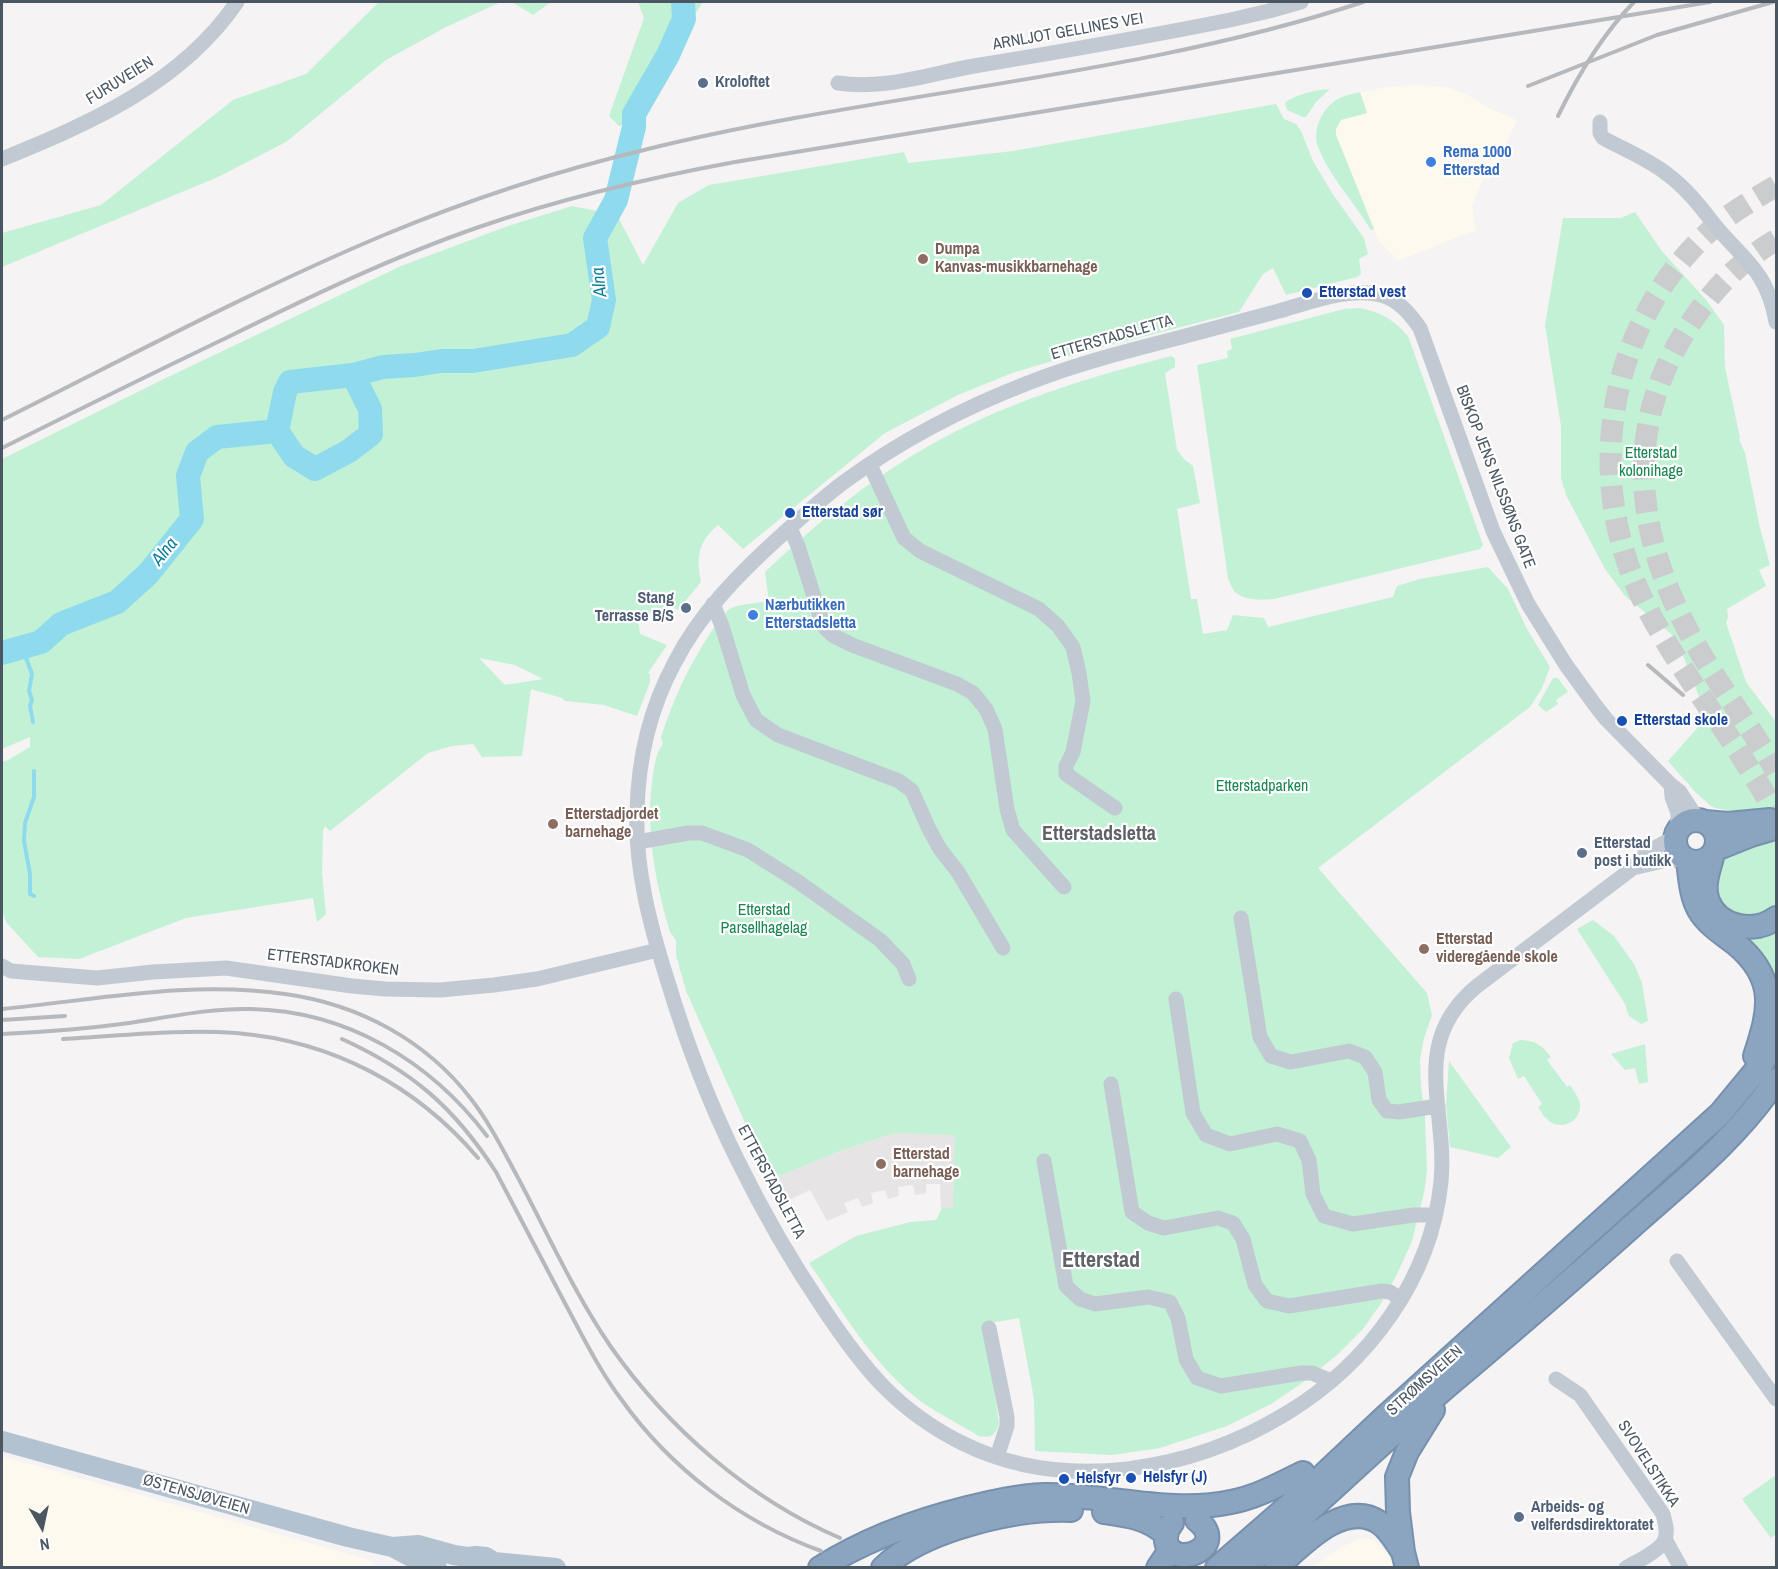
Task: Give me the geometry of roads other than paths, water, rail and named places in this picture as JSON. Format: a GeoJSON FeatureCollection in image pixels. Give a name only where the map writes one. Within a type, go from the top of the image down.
{"type":"FeatureCollection","features":[{"type":"Feature","properties":{"kind":"highway"},"geometry":{"type":"LineString","coordinates":[[1747,1084],[1766,1025],[1768,1007],[1766,985],[1753,961],[1701,914],[1694,900],[1686,860],[1677,850],[1677,834],[1687,822],[1728,824],[1770,820],[1776,822]]}},
{"type":"Feature","properties":{"kind":"highway"},"geometry":{"type":"LineString","coordinates":[[1702,821],[1714,831],[1716,836],[1707,874],[1706,890],[1708,901],[1717,913],[1725,920],[1745,927],[1763,925],[1776,918]]}},
{"type":"Feature","properties":{"kind":"highway"},"geometry":{"type":"LineString","coordinates":[[1686,860],[1702,861],[1714,852],[1751,835],[1776,828]]}},
{"type":"Feature","properties":{"kind":"highway","name":"STRØMSVEIEN"},"geometry":{"type":"LineString","coordinates":[[1244,1568],[1389,1425],[1632,1194],[1720,1114],[1747,1084],[1763,1062],[1776,1038]]}},
{"type":"Feature","properties":{"kind":"highway","name":"STRØMSVEIEN"},"geometry":{"type":"LineString","coordinates":[[1217,1568],[1317,1481],[1389,1425],[1450,1383],[1540,1308],[1701,1167],[1739,1129],[1776,1080]]}},
{"type":"Feature","properties":{"kind":"highway"},"geometry":{"type":"LineString","coordinates":[[1405,1560],[1397,1494],[1399,1472],[1407,1452],[1450,1383]]}},
{"type":"Feature","properties":{"kind":"highway"},"geometry":{"type":"LineString","coordinates":[[1170,1556],[1170,1525],[1175,1521],[1235,1510],[1389,1425]]}},
{"type":"Feature","properties":{"kind":"highway"},"geometry":{"type":"LineString","coordinates":[[1276,1568],[1323,1527],[1354,1484],[1389,1425]]}},
{"type":"Feature","properties":{"kind":"highway"},"geometry":{"type":"LineString","coordinates":[[820,1568],[869,1541],[917,1521],[1016,1497],[1080,1496],[1159,1506],[1203,1505],[1232,1502],[1258,1494],[1303,1473]]}},
{"type":"Feature","properties":{"kind":"highway"},"geometry":{"type":"LineString","coordinates":[[1159,1506],[1192,1519],[1205,1528],[1207,1535],[1204,1549],[1195,1557],[1170,1556]]}},
{"type":"Feature","properties":{"kind":"highway"},"geometry":{"type":"LineString","coordinates":[[883,1568],[899,1555],[951,1529],[984,1520],[1056,1509],[1130,1516],[1151,1523],[1170,1556]]}},
{"type":"Feature","properties":{"kind":"highway"},"geometry":{"type":"LineString","coordinates":[[1323,1527],[1340,1519],[1368,1517],[1383,1526],[1405,1560]]}},
{"type":"Feature","properties":{"kind":"highway"},"geometry":{"type":"LineString","coordinates":[[849,1568],[869,1541]]}},
{"type":"Feature","properties":{"kind":"highway"},"geometry":{"type":"LineString","coordinates":[[908,1568],[912,1552],[917,1545]]}},
{"type":"Feature","properties":{"kind":"main road","name":"ØSTENSJØVEIEN"},"geometry":{"type":"LineString","coordinates":[[2,1441],[348,1537],[392,1546],[418,1545],[462,1562],[476,1556],[486,1557],[496,1565],[556,1568]]}},
{"type":"Feature","properties":{"kind":"main road","name":"ØSTENSJØVEIEN"},"geometry":{"type":"LineString","coordinates":[[392,1546],[437,1568]]}},
{"type":"Feature","properties":{"kind":"street","name":"FURUVEIEN"},"geometry":{"type":"LineString","coordinates":[[2,159],[74,129],[133,97],[184,60],[217,27],[237,2]]}},
{"type":"Feature","properties":{"kind":"street","name":"ARNLJOT GELLINES VEI"},"geometry":{"type":"LineString","coordinates":[[838,83],[871,85],[916,78],[1230,20],[1269,12],[1301,2]]}},
{"type":"Feature","properties":{"kind":"street"},"geometry":{"type":"LineString","coordinates":[[1599,122],[1600,133],[1604,138],[1650,162],[1667,174],[1702,208],[1761,277],[1772,301],[1776,322]]}},
{"type":"Feature","properties":{"kind":"street","name":"ETTERSTADSLETTA"},"geometry":{"type":"LineString","coordinates":[[1381,295],[1348,293],[1335,296],[1066,369],[999,394],[940,422],[870,465],[826,496],[738,576],[697,625],[677,656],[652,714],[644,746],[639,786],[638,857],[658,950],[692,1057],[714,1111],[762,1208],[812,1292],[867,1370],[899,1401],[929,1424],[964,1444],[1027,1465],[1076,1471],[1119,1470],[1162,1462],[1205,1450],[1254,1431],[1285,1414],[1331,1381],[1366,1349],[1396,1309],[1420,1261],[1435,1215],[1442,1177],[1436,1058],[1443,1031],[1457,1005],[1477,986],[1633,868],[1647,852],[1677,834]]}},
{"type":"Feature","properties":{"kind":"street","name":"BISKOP JENS NILSSØNS GATE"},"geometry":{"type":"LineString","coordinates":[[1381,295],[1403,306],[1420,328],[1493,531],[1516,582],[1540,626],[1606,719],[1680,792],[1702,821]]}},
{"type":"Feature","properties":{"kind":"street"},"geometry":{"type":"LineString","coordinates":[[870,465],[904,537],[920,551],[1039,609],[1058,626],[1073,647],[1083,701],[1073,752],[1066,766],[1066,774],[1115,808]]}},
{"type":"Feature","properties":{"kind":"street"},"geometry":{"type":"LineString","coordinates":[[790,528],[821,619],[834,636],[852,645],[957,684],[973,693],[986,709],[995,729],[1007,809],[1013,830],[1064,886]]}},
{"type":"Feature","properties":{"kind":"street"},"geometry":{"type":"LineString","coordinates":[[713,604],[743,695],[756,720],[778,735],[899,781],[912,791],[940,849],[958,872],[1003,948]]}},
{"type":"Feature","properties":{"kind":"street"},"geometry":{"type":"LineString","coordinates":[[1671,785],[1672,797],[1678,813],[1677,834]]}},
{"type":"Feature","properties":{"kind":"street"},"geometry":{"type":"LineString","coordinates":[[638,842],[688,833],[702,833],[748,850],[797,881],[880,940],[903,964],[909,979]]}},
{"type":"Feature","properties":{"kind":"street","name":"ETTERSTADSLETTA"},"geometry":{"type":"LineString","coordinates":[[1633,868],[1667,860],[1686,860]]}},
{"type":"Feature","properties":{"kind":"street"},"geometry":{"type":"LineString","coordinates":[[1241,918],[1260,1037],[1271,1056],[1291,1062],[1349,1052],[1365,1057],[1375,1072],[1379,1100],[1387,1111],[1399,1112],[1438,1106]]}},
{"type":"Feature","properties":{"kind":"street","name":"ETTERSTADKROKEN"},"geometry":{"type":"LineString","coordinates":[[2,966],[11,971],[97,978],[226,968],[352,986],[429,990],[494,986],[537,979],[658,950]]}},
{"type":"Feature","properties":{"kind":"street"},"geometry":{"type":"LineString","coordinates":[[1176,999],[1193,1113],[1206,1135],[1230,1144],[1277,1134],[1299,1141],[1309,1160],[1313,1194],[1324,1216],[1353,1224],[1413,1215],[1435,1215]]}},
{"type":"Feature","properties":{"kind":"street"},"geometry":{"type":"LineString","coordinates":[[1111,1084],[1132,1212],[1148,1223],[1164,1228],[1218,1218],[1233,1223],[1243,1239],[1255,1285],[1267,1301],[1289,1306],[1382,1291],[1390,1292],[1401,1299]]}},
{"type":"Feature","properties":{"kind":"street"},"geometry":{"type":"LineString","coordinates":[[1044,1161],[1066,1286],[1080,1299],[1095,1304],[1148,1297],[1170,1302],[1178,1318],[1186,1359],[1197,1378],[1205,1381],[1221,1386],[1312,1373],[1331,1381]]}},
{"type":"Feature","properties":{"kind":"street"},"geometry":{"type":"LineString","coordinates":[[1677,1261],[1776,1399]]}},
{"type":"Feature","properties":{"kind":"street"},"geometry":{"type":"LineString","coordinates":[[989,1328],[1007,1417],[1007,1426],[998,1456]]}},
{"type":"Feature","properties":{"kind":"street","name":"SVOVELSTIKKA"},"geometry":{"type":"LineString","coordinates":[[1556,1379],[1580,1395],[1663,1514],[1666,1527],[1665,1539],[1681,1568]]}},
{"type":"Feature","properties":{"kind":"street"},"geometry":{"type":"LineString","coordinates":[[1626,1568],[1657,1550],[1665,1539]]}},
{"type":"Feature","properties":{"kind":"waterway","name":"Alna"},"geometry":{"type":"LineString","coordinates":[[2,653],[41,642],[61,624],[117,602],[148,574],[192,519],[188,476],[197,452],[217,437],[277,431],[294,456],[315,469],[349,451],[371,434],[370,409],[353,375],[383,367],[441,361],[473,361],[572,345],[598,327],[604,300],[595,238],[616,200],[634,127],[634,114],[668,55],[684,19],[683,2]]}},
{"type":"Feature","properties":{"kind":"waterway","name":"Alna"},"geometry":{"type":"LineString","coordinates":[[277,431],[285,392],[290,382],[353,375]]}},
{"type":"Feature","properties":{"kind":"waterway"},"geometry":{"type":"LineString","coordinates":[[22,647],[32,674],[29,691],[32,700],[30,706],[33,722]]}},
{"type":"Feature","properties":{"kind":"waterway"},"geometry":{"type":"LineString","coordinates":[[34,771],[34,797],[25,823],[24,841],[30,874],[30,894],[34,896]]}},
{"type":"Feature","properties":{"kind":"tunnel"},"geometry":{"type":"LineString","coordinates":[[1776,186],[1719,223],[1682,260],[1653,302],[1631,347],[1617,396],[1611,446],[1613,497],[1623,547],[1641,596],[1673,654],[1735,746],[1776,816]]}},
{"type":"Feature","properties":{"kind":"tunnel"},"geometry":{"type":"LineString","coordinates":[[1776,240],[1742,264],[1727,278],[1689,325],[1669,361],[1655,398],[1646,435],[1644,473],[1647,510],[1654,546],[1681,617],[1709,667],[1776,771]]}},
{"type":"Feature","properties":{"kind":"railway"},"geometry":{"type":"LineString","coordinates":[[2,420],[191,324],[335,256],[448,210],[512,187],[611,158],[734,130],[1096,67],[1186,49],[1275,28],[1363,2]]}},
{"type":"Feature","properties":{"kind":"railway"},"geometry":{"type":"LineString","coordinates":[[1558,116],[1592,56],[1611,28],[1634,2]]}},
{"type":"Feature","properties":{"kind":"railway"},"geometry":{"type":"LineString","coordinates":[[2,448],[383,264],[479,227],[574,198],[735,162],[1710,2]]}},
{"type":"Feature","properties":{"kind":"railway"},"geometry":{"type":"LineString","coordinates":[[1528,86],[1657,35],[1773,2]]}},
{"type":"Feature","properties":{"kind":"railway"},"geometry":{"type":"LineString","coordinates":[[1648,665],[1683,695]]}},
{"type":"Feature","properties":{"kind":"railway"},"geometry":{"type":"LineString","coordinates":[[2,1009],[179,990],[250,990],[285,994],[339,1006],[364,1016],[412,1042],[453,1078],[484,1117],[573,1284],[598,1326],[633,1377],[658,1406],[685,1433],[743,1482],[806,1522],[840,1538]]}},
{"type":"Feature","properties":{"kind":"railway"},"geometry":{"type":"LineString","coordinates":[[2,1034],[97,1027],[220,1010],[251,1009],[286,1012],[320,1019],[353,1030],[413,1063],[440,1085],[487,1136]]}},
{"type":"Feature","properties":{"kind":"railway"},"geometry":{"type":"LineString","coordinates":[[2,1020],[65,1016]]}},
{"type":"Feature","properties":{"kind":"railway"},"geometry":{"type":"LineString","coordinates":[[63,1039],[171,1032],[215,1032],[271,1038],[306,1046],[370,1071],[399,1088],[454,1132],[478,1158]]}},
{"type":"Feature","properties":{"kind":"railway"},"geometry":{"type":"LineString","coordinates":[[342,1039],[390,1064],[410,1078],[430,1093],[464,1128],[496,1172],[606,1377],[640,1424],[662,1448],[709,1490],[735,1508],[763,1525],[821,1551]]}},
{"type":"Feature","properties":{"kind":"place","name":"Kroloftet"},"geometry":{"type":"Point","coordinates":[703,83]}},
{"type":"Feature","properties":{"kind":"place","name":"Rema 1000 Etterstad"},"geometry":{"type":"Point","coordinates":[1431,162]}},
{"type":"Feature","properties":{"kind":"place","name":"Dumpa Kanvas-musikkbarnehage"},"geometry":{"type":"Point","coordinates":[923,259]}},
{"type":"Feature","properties":{"kind":"place","name":"Etterstad vest"},"geometry":{"type":"Point","coordinates":[1307,293]}},
{"type":"Feature","properties":{"kind":"place","name":"Etterstad sør"},"geometry":{"type":"Point","coordinates":[790,513]}},
{"type":"Feature","properties":{"kind":"place","name":"Stang Terrasse B/S"},"geometry":{"type":"Point","coordinates":[686,608]}},
{"type":"Feature","properties":{"kind":"place","name":"Nærbutikken Etterstadsletta"},"geometry":{"type":"Point","coordinates":[753,615]}},
{"type":"Feature","properties":{"kind":"place","name":"Etterstad skole"},"geometry":{"type":"Point","coordinates":[1622,721]}},
{"type":"Feature","properties":{"kind":"place","name":"Etterstadjordet barnehage"},"geometry":{"type":"Point","coordinates":[553,824]}},
{"type":"Feature","properties":{"kind":"place","name":"Etterstad post i butikk"},"geometry":{"type":"Point","coordinates":[1582,853]}},
{"type":"Feature","properties":{"kind":"place","name":"Etterstad videregående skole"},"geometry":{"type":"Point","coordinates":[1424,949]}},
{"type":"Feature","properties":{"kind":"place","name":"Etterstad barnehage"},"geometry":{"type":"Point","coordinates":[881,1164]}},
{"type":"Feature","properties":{"kind":"place","name":"Helsfyr (J)"},"geometry":{"type":"Point","coordinates":[1131,1478]}},
{"type":"Feature","properties":{"kind":"place","name":"Helsfyr"},"geometry":{"type":"Point","coordinates":[1064,1479]}},
{"type":"Feature","properties":{"kind":"place","name":"Arbeids- og velferdsdirektoratet"},"geometry":{"type":"Point","coordinates":[1519,1517]}},
{"type":"Feature","properties":{"kind":"district","name":"Etterstadsletta"},"geometry":{"type":"Point","coordinates":[1099,835]}},
{"type":"Feature","properties":{"kind":"district","name":"Etterstad"},"geometry":{"type":"Point","coordinates":[1101,1261]}},
{"type":"Feature","properties":{"kind":"park label","name":"Etterstad kolonihage"},"geometry":{"type":"Point","coordinates":[1651,463]}},
{"type":"Feature","properties":{"kind":"park label","name":"Etterstadparken"},"geometry":{"type":"Point","coordinates":[1262,787]}},
{"type":"Feature","properties":{"kind":"park label","name":"Etterstad Parsellhagelag"},"geometry":{"type":"Point","coordinates":[764,920]}}]}
